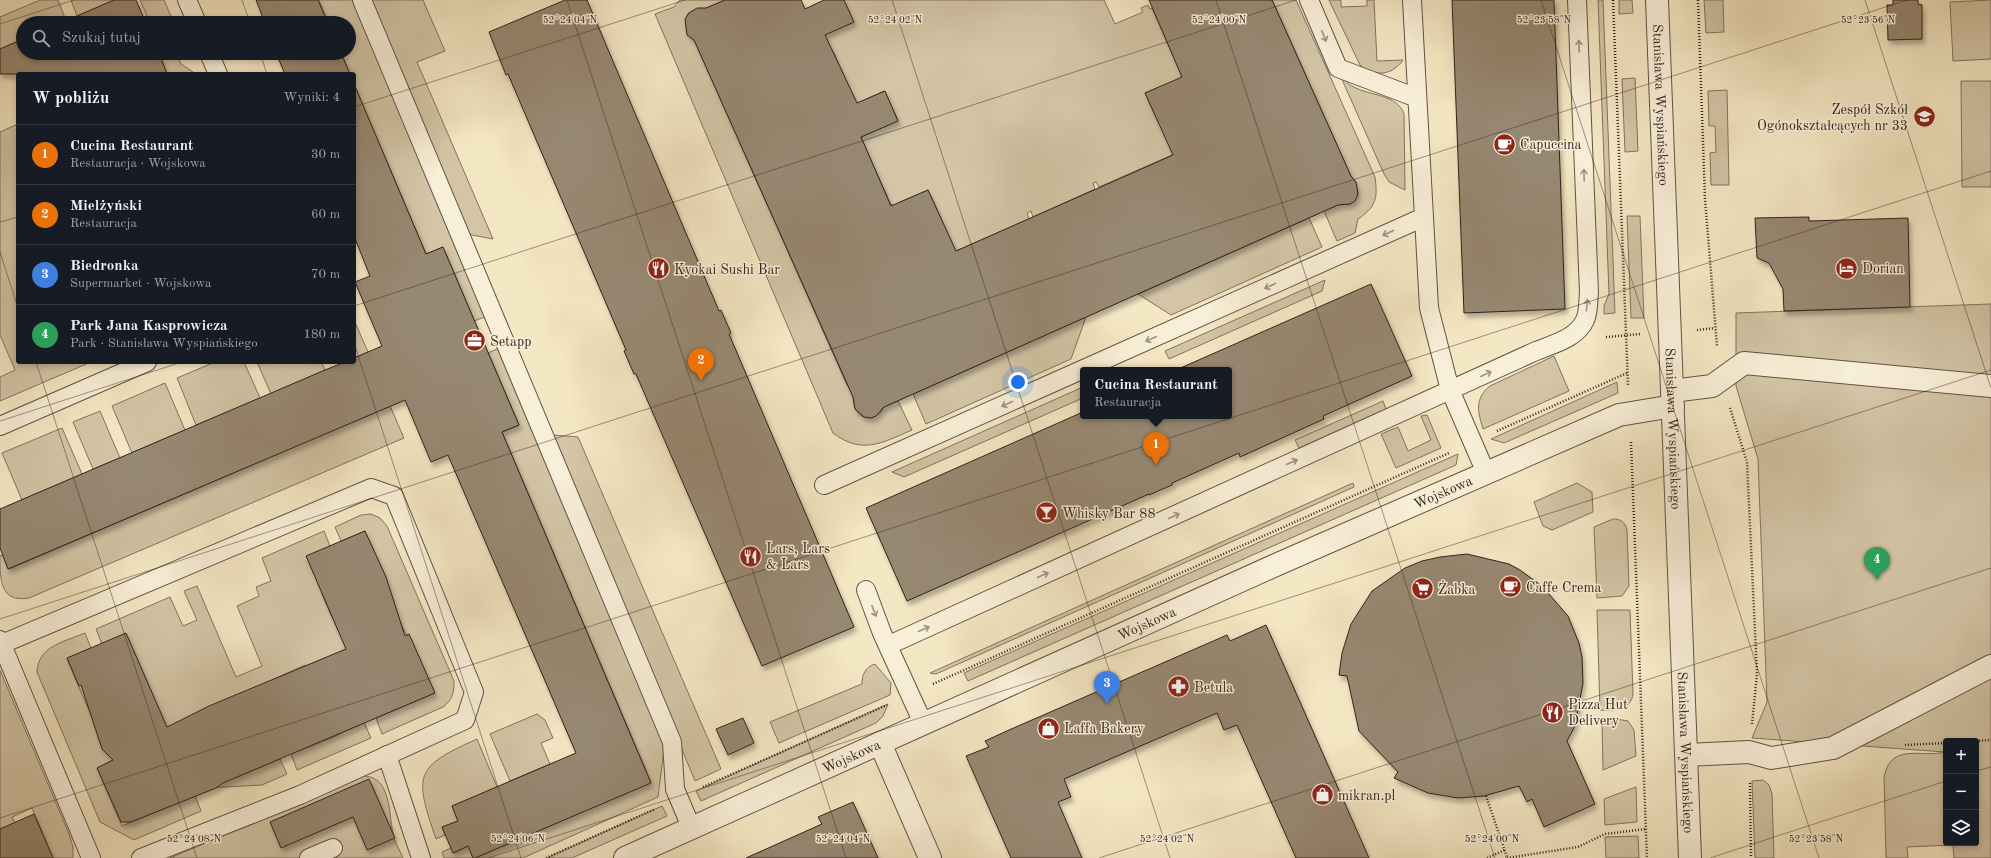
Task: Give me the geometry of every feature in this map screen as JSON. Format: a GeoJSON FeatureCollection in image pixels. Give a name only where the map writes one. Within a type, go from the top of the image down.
{"type":"FeatureCollection","features":[{"type":"Feature","properties":{"kind":"street","name":"Stanisława Wyspiańskiego"},"geometry":{"type":"LineString","coordinates":[[1657,0],[1690,858]]}},
{"type":"Feature","properties":{"kind":"street","name":"Wojskowa"},"geometry":{"type":"LineString","coordinates":[[625,858],[1285,560],[1619,415],[1712,386],[1744,363],[1991,386]]}},
{"type":"Feature","properties":{"kind":"street"},"geometry":{"type":"LineString","coordinates":[[1687,755],[1749,752],[1771,758],[1833,748],[1991,666]]}},
{"type":"Feature","properties":{"kind":"street"},"geometry":{"type":"LineString","coordinates":[[880,743],[930,858]]}},
{"type":"Feature","properties":{"kind":"lane"},"geometry":{"type":"LineString","coordinates":[[187,0],[194,16]]}},
{"type":"Feature","properties":{"kind":"lane"},"geometry":{"type":"LineString","coordinates":[[362,0],[672,742],[675,789],[691,827]]}},
{"type":"Feature","properties":{"kind":"lane"},"geometry":{"type":"LineString","coordinates":[[1309,0],[1338,68],[1417,98]]}},
{"type":"Feature","properties":{"kind":"lane"},"geometry":{"type":"LineString","coordinates":[[1412,0],[1429,308],[1450,390],[1486,473]]}},
{"type":"Feature","properties":{"kind":"lane"},"geometry":{"type":"LineString","coordinates":[[885,639],[1566,339],[1578,330],[1586,319],[1589,292],[1577,0]]}},
{"type":"Feature","properties":{"kind":"lane"},"geometry":{"type":"LineString","coordinates":[[212,60],[217,72]]}},
{"type":"Feature","properties":{"kind":"lane"},"geometry":{"type":"LineString","coordinates":[[1088,367],[1424,217]]}},
{"type":"Feature","properties":{"kind":"lane"},"geometry":{"type":"LineString","coordinates":[[0,426],[142,364]]}},
{"type":"Feature","properties":{"kind":"lane"},"geometry":{"type":"LineString","coordinates":[[824,485],[1080,371]]}},
{"type":"Feature","properties":{"kind":"lane"},"geometry":{"type":"LineString","coordinates":[[91,858],[1,642],[371,488],[394,496],[474,692],[465,720],[300,795],[142,858]]}},
{"type":"Feature","properties":{"kind":"lane"},"geometry":{"type":"LineString","coordinates":[[866,590],[885,639],[923,723]]}},
{"type":"Feature","properties":{"kind":"lane"},"geometry":{"type":"LineString","coordinates":[[387,755],[421,858]]}},
{"type":"Feature","properties":{"kind":"lane"},"geometry":{"type":"LineString","coordinates":[[309,858],[333,848]]}},
{"type":"Feature","properties":{"kind":"path"},"geometry":{"type":"LineString","coordinates":[[1613,0],[1628,389]]}},
{"type":"Feature","properties":{"kind":"path"},"geometry":{"type":"LineString","coordinates":[[1698,0],[1706,199],[1715,328],[1722,378],[1747,462],[1757,674],[1749,752],[1752,858]]}},
{"type":"Feature","properties":{"kind":"path"},"geometry":{"type":"LineString","coordinates":[[1695,330],[1715,328]]}},
{"type":"Feature","properties":{"kind":"path"},"geometry":{"type":"LineString","coordinates":[[1605,337],[1645,334]]}},
{"type":"Feature","properties":{"kind":"path"},"geometry":{"type":"LineString","coordinates":[[546,858],[1627,373]]}},
{"type":"Feature","properties":{"kind":"path"},"geometry":{"type":"LineString","coordinates":[[1630,437],[1647,858]]}},
{"type":"Feature","properties":{"kind":"path"},"geometry":{"type":"LineString","coordinates":[[1979,741],[1991,740]]}},
{"type":"Feature","properties":{"kind":"path"},"geometry":{"type":"LineString","coordinates":[[1486,796],[1507,857],[1578,847],[1605,834],[1646,828]]}},
{"type":"Feature","properties":{"kind":"path"},"geometry":{"type":"LineString","coordinates":[[1487,858],[1505,850]]}},
{"type":"Feature","properties":{"kind":"shaded area"},"geometry":{"type":"Polygon","coordinates":[[[40,0],[58,0],[64,16],[16,16],[16,42],[0,49],[0,17],[40,0]]]}},
{"type":"Feature","properties":{"kind":"shaded area"},"geometry":{"type":"Polygon","coordinates":[[[71,0],[114,0],[77,16],[71,0]]]}},
{"type":"Feature","properties":{"kind":"shaded area"},"geometry":{"type":"Polygon","coordinates":[[[140,0],[164,0],[171,16],[147,16],[140,0]]]}},
{"type":"Feature","properties":{"kind":"shaded area"},"geometry":{"type":"Polygon","coordinates":[[[319,0],[353,0],[485,317],[474,321],[443,247],[426,254],[356,89],[356,72],[349,72],[344,60],[356,60],[356,16],[325,16],[319,0]]]}},
{"type":"Feature","properties":{"kind":"shaded area"},"geometry":{"type":"Polygon","coordinates":[[[370,0],[423,0],[445,51],[417,62],[493,239],[467,234],[370,0]]]}},
{"type":"Feature","properties":{"kind":"shaded area"},"geometry":{"type":"Polygon","coordinates":[[[680,0],[725,0],[707,8],[694,10],[688,13],[686,16],[687,32],[691,37],[698,40],[699,51],[847,385],[854,392],[853,399],[856,410],[864,417],[875,416],[881,412],[885,404],[898,401],[912,430],[872,445],[853,444],[843,440],[833,433],[655,14],[674,7],[680,0]]]}},
{"type":"Feature","properties":{"kind":"shaded area"},"geometry":{"type":"Polygon","coordinates":[[[844,0],[1104,0],[1115,24],[1143,12],[1141,8],[1148,5],[1150,9],[1152,8],[1182,76],[1180,77],[1182,81],[1174,81],[1145,93],[1158,122],[1181,151],[1099,187],[1096,182],[1093,183],[1095,189],[1033,217],[1031,211],[1027,213],[1029,219],[947,255],[941,219],[928,190],[900,202],[895,209],[893,205],[891,205],[861,138],[863,137],[861,133],[898,120],[884,91],[856,104],[834,53],[825,57],[823,31],[844,0]]]}},
{"type":"Feature","properties":{"kind":"shaded area"},"geometry":{"type":"Polygon","coordinates":[[[1272,0],[1296,0],[1375,177],[1376,196],[1372,206],[1358,219],[1355,233],[1337,241],[1324,211],[1337,204],[1350,204],[1358,194],[1356,182],[1351,177],[1272,0]]]}},
{"type":"Feature","properties":{"kind":"shaded area"},"geometry":{"type":"Polygon","coordinates":[[[1329,0],[1341,0],[1341,7],[1367,6],[1367,0],[1374,0],[1377,61],[1403,60],[1399,65],[1388,72],[1377,73],[1371,72],[1360,65],[1329,0]]]}},
{"type":"Feature","properties":{"kind":"shaded area"},"geometry":{"type":"Polygon","coordinates":[[[1598,0],[1603,0],[1615,313],[1604,314],[1604,306],[1609,294],[1598,0]]]}},
{"type":"Feature","properties":{"kind":"shaded area"},"geometry":{"type":"Polygon","coordinates":[[[1619,0],[1632,0],[1633,13],[1619,14],[1619,0]]]}},
{"type":"Feature","properties":{"kind":"shaded area"},"geometry":{"type":"Polygon","coordinates":[[[1704,0],[1723,0],[1724,32],[1706,33],[1704,0]]]}},
{"type":"Feature","properties":{"kind":"shaded area"},"geometry":{"type":"Polygon","coordinates":[[[1991,0],[1991,59],[1953,61],[1950,2],[1991,0]]]}},
{"type":"Feature","properties":{"kind":"shaded area"},"geometry":{"type":"Polygon","coordinates":[[[162,60],[179,60],[181,64],[193,72],[166,72],[162,60]]]}},
{"type":"Feature","properties":{"kind":"shaded area"},"geometry":{"type":"Polygon","coordinates":[[[1340,75],[1352,86],[1360,90],[1389,99],[1400,107],[1404,114],[1405,190],[1389,182],[1384,174],[1340,75]]]}},
{"type":"Feature","properties":{"kind":"shaded area"},"geometry":{"type":"Polygon","coordinates":[[[1635,78],[1638,151],[1625,152],[1622,79],[1635,78]]]}},
{"type":"Feature","properties":{"kind":"shaded area"},"geometry":{"type":"Polygon","coordinates":[[[1961,81],[1991,81],[1991,187],[1962,187],[1961,81]]]}},
{"type":"Feature","properties":{"kind":"shaded area"},"geometry":{"type":"Polygon","coordinates":[[[1727,90],[1729,185],[1711,185],[1710,153],[1716,152],[1715,126],[1709,126],[1708,91],[1727,90]]]}},
{"type":"Feature","properties":{"kind":"shaded area"},"geometry":{"type":"Polygon","coordinates":[[[16,125],[16,364],[86,364],[0,401],[0,377],[15,370],[0,335],[0,132],[16,125]]]}},
{"type":"Feature","properties":{"kind":"shaded area"},"geometry":{"type":"Polygon","coordinates":[[[1627,216],[1640,216],[1644,318],[1631,318],[1627,216]]]}},
{"type":"Feature","properties":{"kind":"shaded area"},"geometry":{"type":"Polygon","coordinates":[[[1309,218],[1322,247],[1171,315],[1138,294],[1309,218]]]}},
{"type":"Feature","properties":{"kind":"shaded area"},"geometry":{"type":"Polygon","coordinates":[[[1325,280],[1322,291],[1169,359],[1165,351],[1325,280]]]}},
{"type":"Feature","properties":{"kind":"shaded area"},"geometry":{"type":"Polygon","coordinates":[[[1991,304],[1991,858],[1954,858],[1953,846],[1979,846],[1979,738],[1943,738],[1943,752],[1752,738],[1767,702],[1758,459],[1736,386],[1736,313],[1991,304]]]}},
{"type":"Feature","properties":{"kind":"shaded area"},"geometry":{"type":"Polygon","coordinates":[[[1086,317],[1071,359],[926,424],[913,394],[1086,317]]]}},
{"type":"Feature","properties":{"kind":"shaded area"},"geometry":{"type":"Polygon","coordinates":[[[356,325],[368,352],[356,357],[356,325]]]}},
{"type":"Feature","properties":{"kind":"shaded area"},"geometry":{"type":"Polygon","coordinates":[[[499,348],[663,742],[664,750],[658,797],[523,858],[475,858],[651,782],[502,432],[519,425],[488,353],[499,348]]]}},
{"type":"Feature","properties":{"kind":"shaded area"},"geometry":{"type":"Polygon","coordinates":[[[1554,356],[1569,391],[1483,429],[1479,411],[1479,401],[1485,391],[1490,386],[1554,356]]]}},
{"type":"Feature","properties":{"kind":"shaded area"},"geometry":{"type":"Polygon","coordinates":[[[210,364],[245,364],[260,398],[196,425],[177,378],[210,364]]]}},
{"type":"Feature","properties":{"kind":"shaded area"},"geometry":{"type":"Polygon","coordinates":[[[258,364],[322,364],[325,370],[271,394],[258,364]]]}},
{"type":"Feature","properties":{"kind":"shaded area"},"geometry":{"type":"Polygon","coordinates":[[[1617,382],[1618,393],[1504,443],[1491,439],[1617,382]]]}},
{"type":"Feature","properties":{"kind":"shaded area"},"geometry":{"type":"Polygon","coordinates":[[[165,383],[185,430],[132,453],[112,406],[165,383]]]}},
{"type":"Feature","properties":{"kind":"shaded area"},"geometry":{"type":"Polygon","coordinates":[[[1080,388],[1080,399],[904,477],[892,472],[1080,388]]]}},
{"type":"Feature","properties":{"kind":"shaded area"},"geometry":{"type":"Polygon","coordinates":[[[1383,401],[1386,409],[1299,448],[1295,440],[1383,401]]]}},
{"type":"Feature","properties":{"kind":"shaded area"},"geometry":{"type":"Polygon","coordinates":[[[390,406],[404,438],[29,598],[19,599],[12,597],[4,588],[0,573],[0,556],[3,555],[9,569],[390,406]]]}},
{"type":"Feature","properties":{"kind":"shaded area"},"geometry":{"type":"Polygon","coordinates":[[[100,411],[120,458],[93,469],[73,422],[100,411]]]}},
{"type":"Feature","properties":{"kind":"shaded area"},"geometry":{"type":"Polygon","coordinates":[[[1427,415],[1441,448],[1396,468],[1381,434],[1398,427],[1408,451],[1431,440],[1421,416],[1427,415]]]}},
{"type":"Feature","properties":{"kind":"shaded area"},"geometry":{"type":"Polygon","coordinates":[[[62,428],[82,474],[22,500],[2,453],[62,428]]]}},
{"type":"Feature","properties":{"kind":"shaded area"},"geometry":{"type":"Polygon","coordinates":[[[553,435],[578,437],[721,769],[695,781],[553,435]]]}},
{"type":"Feature","properties":{"kind":"shaded area"},"geometry":{"type":"Polygon","coordinates":[[[1458,454],[1456,465],[968,681],[964,673],[1458,454]]]}},
{"type":"Feature","properties":{"kind":"shaded area"},"geometry":{"type":"Polygon","coordinates":[[[1353,483],[1354,487],[936,674],[930,673],[1353,483]]]}},
{"type":"Feature","properties":{"kind":"shaded area"},"geometry":{"type":"Polygon","coordinates":[[[1577,483],[1592,492],[1593,512],[1552,530],[1543,526],[1534,502],[1577,483]]]}},
{"type":"Feature","properties":{"kind":"shaded area"},"geometry":{"type":"Polygon","coordinates":[[[371,514],[380,518],[387,526],[454,681],[452,696],[443,707],[382,734],[376,718],[434,693],[409,635],[406,634],[400,622],[365,531],[341,541],[335,527],[361,515],[371,514]]]}},
{"type":"Feature","properties":{"kind":"shaded area"},"geometry":{"type":"Polygon","coordinates":[[[1613,519],[1622,522],[1627,530],[1629,586],[1622,596],[1597,598],[1594,527],[1613,519]]]}},
{"type":"Feature","properties":{"kind":"shaded area"},"geometry":{"type":"Polygon","coordinates":[[[324,531],[330,546],[322,594],[331,615],[352,654],[307,670],[305,665],[274,679],[175,738],[102,644],[96,629],[170,597],[183,626],[197,620],[184,591],[197,586],[236,677],[262,666],[237,606],[259,596],[256,587],[271,581],[262,558],[324,531]]]}},
{"type":"Feature","properties":{"kind":"shaded area"},"geometry":{"type":"Polygon","coordinates":[[[1597,610],[1630,610],[1633,694],[1629,703],[1616,710],[1600,710],[1597,610]]]}},
{"type":"Feature","properties":{"kind":"shaded area"},"geometry":{"type":"Polygon","coordinates":[[[85,633],[91,648],[67,659],[92,717],[114,760],[97,768],[122,826],[195,795],[201,811],[134,840],[100,822],[37,672],[38,663],[47,651],[61,642],[85,633]]]}},
{"type":"Feature","properties":{"kind":"shaded area"},"geometry":{"type":"Polygon","coordinates":[[[875,664],[891,683],[890,695],[779,743],[770,722],[862,684],[866,669],[875,664]]]}},
{"type":"Feature","properties":{"kind":"shaded area"},"geometry":{"type":"Polygon","coordinates":[[[0,670],[69,834],[73,847],[73,858],[53,858],[32,808],[12,817],[15,823],[0,829],[0,670]]]}},
{"type":"Feature","properties":{"kind":"shaded area"},"geometry":{"type":"Polygon","coordinates":[[[888,704],[883,716],[876,723],[701,801],[696,791],[888,704]]]}},
{"type":"Feature","properties":{"kind":"shaded area"},"geometry":{"type":"Polygon","coordinates":[[[537,714],[545,720],[553,738],[541,743],[550,764],[510,781],[490,734],[537,714]]]}},
{"type":"Feature","properties":{"kind":"shaded area"},"geometry":{"type":"Polygon","coordinates":[[[1616,719],[1628,721],[1634,730],[1636,756],[1603,770],[1602,720],[1616,719]]]}},
{"type":"Feature","properties":{"kind":"shaded area"},"geometry":{"type":"Polygon","coordinates":[[[363,720],[371,738],[297,770],[291,754],[336,736],[363,720]]]}},
{"type":"Feature","properties":{"kind":"shaded area"},"geometry":{"type":"Polygon","coordinates":[[[477,739],[497,787],[452,806],[458,821],[442,827],[445,835],[436,839],[424,800],[423,787],[425,776],[431,766],[441,757],[477,739]]]}},
{"type":"Feature","properties":{"kind":"shaded area"},"geometry":{"type":"Polygon","coordinates":[[[1943,752],[1943,845],[1907,847],[1908,858],[1886,858],[1884,777],[1888,766],[1893,759],[1900,755],[1943,752]]]}},
{"type":"Feature","properties":{"kind":"shaded area"},"geometry":{"type":"Polygon","coordinates":[[[280,759],[287,774],[262,785],[206,788],[234,775],[235,778],[280,759]]]}},
{"type":"Feature","properties":{"kind":"shaded area"},"geometry":{"type":"Polygon","coordinates":[[[363,776],[373,778],[380,783],[384,790],[388,799],[394,838],[403,858],[170,858],[363,776]]]}},
{"type":"Feature","properties":{"kind":"shaded area"},"geometry":{"type":"Polygon","coordinates":[[[1763,780],[1769,785],[1772,794],[1774,858],[1755,858],[1752,781],[1763,780]]]}},
{"type":"Feature","properties":{"kind":"shaded area"},"geometry":{"type":"Polygon","coordinates":[[[1636,787],[1637,822],[1605,825],[1604,799],[1636,787]]]}},
{"type":"Feature","properties":{"kind":"shaded area"},"geometry":{"type":"Polygon","coordinates":[[[662,806],[667,816],[572,858],[547,858],[662,806]]]}},
{"type":"Feature","properties":{"kind":"shaded area"},"geometry":{"type":"Polygon","coordinates":[[[1638,836],[1639,858],[1606,858],[1605,837],[1638,836]]]}},
{"type":"Feature","properties":{"kind":"shaded area"},"geometry":{"type":"Polygon","coordinates":[[[468,846],[473,858],[444,858],[442,852],[451,848],[454,853],[468,846]]]}},
{"type":"Feature","properties":{"kind":"building"},"geometry":{"type":"Polygon","coordinates":[[[114,0],[136,0],[143,16],[77,16],[114,0]]]}},
{"type":"Feature","properties":{"kind":"building"},"geometry":{"type":"Polygon","coordinates":[[[256,0],[318,0],[325,16],[262,16],[256,0]]]}},
{"type":"Feature","properties":{"kind":"building"},"geometry":{"type":"Polygon","coordinates":[[[565,0],[587,0],[719,311],[721,310],[731,333],[729,334],[854,627],[762,666],[636,374],[634,374],[624,351],[626,350],[508,74],[506,75],[489,32],[565,0]]]}},
{"type":"Feature","properties":{"kind":"building"},"geometry":{"type":"Polygon","coordinates":[[[725,0],[801,0],[805,9],[824,0],[844,0],[854,22],[825,35],[857,103],[885,91],[898,121],[861,137],[891,206],[928,190],[956,251],[1173,155],[1145,93],[1182,77],[1149,0],[1272,0],[1351,176],[1356,182],[1358,194],[1355,201],[1350,204],[1338,205],[884,407],[876,416],[871,418],[864,417],[855,409],[853,397],[694,40],[687,35],[685,19],[689,13],[697,8],[706,8],[725,0]]]}},
{"type":"Feature","properties":{"kind":"building"},"geometry":{"type":"Polygon","coordinates":[[[1452,0],[1554,0],[1565,309],[1464,313],[1452,0]]]}},
{"type":"Feature","properties":{"kind":"building"},"geometry":{"type":"Polygon","coordinates":[[[1893,0],[1918,0],[1918,4],[1922,5],[1922,39],[1888,40],[1887,5],[1893,5],[1893,0]]]}},
{"type":"Feature","properties":{"kind":"building"},"geometry":{"type":"Polygon","coordinates":[[[16,42],[16,60],[162,60],[166,72],[16,72],[16,74],[0,74],[0,49],[16,42]]]}},
{"type":"Feature","properties":{"kind":"building"},"geometry":{"type":"Polygon","coordinates":[[[279,60],[344,60],[349,72],[284,72],[279,60]]]}},
{"type":"Feature","properties":{"kind":"building"},"geometry":{"type":"Polygon","coordinates":[[[356,89],[426,254],[443,247],[519,425],[502,432],[651,783],[475,858],[473,858],[468,846],[453,853],[442,827],[458,821],[452,806],[576,753],[448,455],[431,462],[405,400],[8,569],[0,548],[0,509],[325,370],[340,364],[356,364],[356,357],[382,346],[356,284],[356,282],[370,276],[356,241],[356,89]]]}},
{"type":"Feature","properties":{"kind":"building","name":"Dorian"},"geometry":{"type":"Polygon","coordinates":[[[1809,217],[1809,221],[1908,218],[1910,307],[1784,311],[1783,289],[1769,263],[1757,258],[1755,218],[1809,217]]]}},
{"type":"Feature","properties":{"kind":"building"},"geometry":{"type":"Polygon","coordinates":[[[1371,284],[1412,376],[1323,416],[1324,419],[1240,457],[1239,453],[1172,483],[1172,485],[907,601],[866,508],[1080,413],[1080,419],[1232,419],[1232,367],[1183,367],[1371,284]]]}},
{"type":"Feature","properties":{"kind":"building"},"geometry":{"type":"Polygon","coordinates":[[[365,531],[386,577],[405,636],[409,634],[435,693],[223,783],[216,788],[131,822],[121,822],[97,768],[113,760],[102,749],[81,685],[79,686],[67,658],[126,633],[167,727],[209,706],[346,649],[306,556],[365,531]]]}},
{"type":"Feature","properties":{"kind":"building"},"geometry":{"type":"Polygon","coordinates":[[[1467,554],[1509,564],[1542,586],[1568,616],[1579,643],[1582,657],[1583,683],[1575,726],[1567,741],[1595,804],[1544,827],[1532,799],[1527,802],[1519,786],[1484,796],[1458,798],[1428,793],[1394,778],[1398,772],[1359,731],[1347,676],[1339,675],[1342,653],[1351,624],[1372,591],[1405,568],[1422,561],[1467,554]]]}},
{"type":"Feature","properties":{"kind":"building"},"geometry":{"type":"Polygon","coordinates":[[[1266,625],[1369,858],[1296,858],[1237,725],[1224,730],[1217,713],[1064,779],[1071,797],[1058,802],[1082,858],[1011,858],[966,756],[989,747],[985,741],[1009,730],[1227,635],[1230,641],[1266,625]]]}},
{"type":"Feature","properties":{"kind":"building"},"geometry":{"type":"Polygon","coordinates":[[[743,718],[754,743],[728,755],[716,729],[743,718]]]}},
{"type":"Feature","properties":{"kind":"building"},"geometry":{"type":"Polygon","coordinates":[[[369,779],[395,838],[367,850],[353,817],[281,848],[270,822],[369,779]]]}},
{"type":"Feature","properties":{"kind":"building"},"geometry":{"type":"Polygon","coordinates":[[[853,802],[878,858],[746,858],[822,824],[818,817],[853,802]]]}},
{"type":"Feature","properties":{"kind":"building"},"geometry":{"type":"Polygon","coordinates":[[[34,814],[53,858],[0,858],[0,829],[34,814]]]}},
{"type":"Feature","properties":{"kind":"place","name":"Zespół Szkół Ogónokształcących nr 33"},"geometry":{"type":"Point","coordinates":[1924,117]}},
{"type":"Feature","properties":{"kind":"place","name":"Capuccina"},"geometry":{"type":"Point","coordinates":[1505,144]}},
{"type":"Feature","properties":{"kind":"place","name":"Dorian"},"geometry":{"type":"Point","coordinates":[1847,268]}},
{"type":"Feature","properties":{"kind":"place","name":"Kyokai Sushi Bar"},"geometry":{"type":"Point","coordinates":[658,269]}},
{"type":"Feature","properties":{"kind":"place","name":"Setapp"},"geometry":{"type":"Point","coordinates":[474,341]}},
{"type":"Feature","properties":{"kind":"place","name":"Mielżyński"},"geometry":{"type":"Point","coordinates":[701,381]}},
{"type":"Feature","properties":{"kind":"place","name":"Cucina Restaurant"},"geometry":{"type":"Point","coordinates":[1156,465]}},
{"type":"Feature","properties":{"kind":"place","name":"Whisky Bar 88"},"geometry":{"type":"Point","coordinates":[1046,513]}},
{"type":"Feature","properties":{"kind":"place","name":"Lars, Lars & Lars"},"geometry":{"type":"Point","coordinates":[751,556]}},
{"type":"Feature","properties":{"kind":"place","name":"Park Jana Kasprowicza"},"geometry":{"type":"Point","coordinates":[1877,580]}},
{"type":"Feature","properties":{"kind":"place","name":"Caffe Crema"},"geometry":{"type":"Point","coordinates":[1511,587]}},
{"type":"Feature","properties":{"kind":"place","name":"Żabka"},"geometry":{"type":"Point","coordinates":[1423,589]}},
{"type":"Feature","properties":{"kind":"place","name":"Betula"},"geometry":{"type":"Point","coordinates":[1179,687]}},
{"type":"Feature","properties":{"kind":"place","name":"Biedronka"},"geometry":{"type":"Point","coordinates":[1107,704]}},
{"type":"Feature","properties":{"kind":"place","name":"Pizza Hut Delivery"},"geometry":{"type":"Point","coordinates":[1552,712]}},
{"type":"Feature","properties":{"kind":"place","name":"Laffa Bakery"},"geometry":{"type":"Point","coordinates":[1049,728]}},
{"type":"Feature","properties":{"kind":"place","name":"mikran.pl"},"geometry":{"type":"Point","coordinates":[1323,795]}}]}
